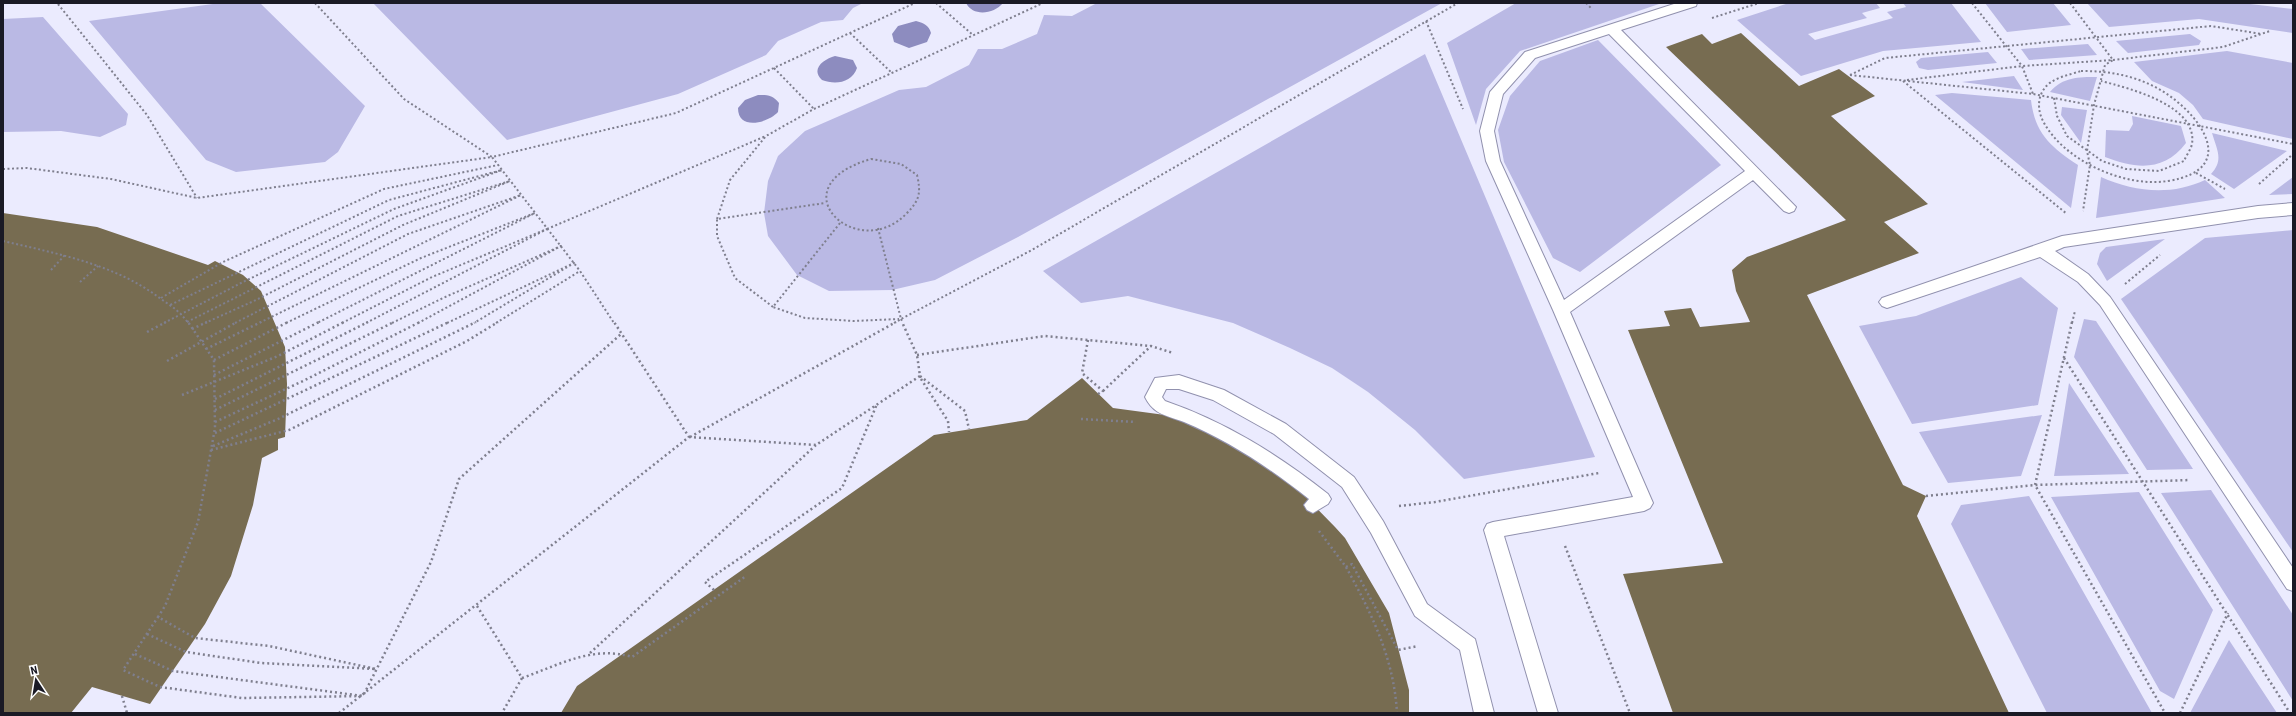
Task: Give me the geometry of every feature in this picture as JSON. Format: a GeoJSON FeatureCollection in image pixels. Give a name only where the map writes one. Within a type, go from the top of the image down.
{"type":"FeatureCollection","features":[{"type":"Feature","properties":{"kind":"lane"},"geometry":{"type":"LineString","coordinates":[[1548,713],[1493,530],[1644,503],[1561,310],[1493,161],[1487,131],[1497,92],[1530,55],[1691,3]]}},
{"type":"Feature","properties":{"kind":"lane"},"geometry":{"type":"LineString","coordinates":[[1611,28],[1789,207]]}},
{"type":"Feature","properties":{"kind":"lane"},"geometry":{"type":"LineString","coordinates":[[1561,310],[1754,172]]}},
{"type":"Feature","properties":{"kind":"lane"},"geometry":{"type":"LineString","coordinates":[[1887,302],[2062,242],[2258,212],[2293,209]]}},
{"type":"Feature","properties":{"kind":"lane"},"geometry":{"type":"LineString","coordinates":[[2042,250],[2083,278],[2105,301],[2293,583]]}},
{"type":"Feature","properties":{"kind":"lane"},"geometry":{"type":"LineString","coordinates":[[1313,505],[1322,499],[1265,456],[1228,434],[1159,406],[1153,397],[1161,383],[1179,382],[1218,395],[1280,429],[1348,482],[1376,526],[1421,610],[1468,645],[1484,713]]}},
{"type":"Feature","properties":{"kind":"path"},"geometry":{"type":"LineString","coordinates":[[59,3],[147,115],[197,198]]}},
{"type":"Feature","properties":{"kind":"path"},"geometry":{"type":"LineString","coordinates":[[315,3],[404,99],[492,157],[580,271],[689,437]]}},
{"type":"Feature","properties":{"kind":"path"},"geometry":{"type":"LineString","coordinates":[[3,169],[27,168],[111,179],[197,198],[492,157],[676,113],[915,3]]}},
{"type":"Feature","properties":{"kind":"path"},"geometry":{"type":"LineString","coordinates":[[936,3],[973,35]]}},
{"type":"Feature","properties":{"kind":"path"},"geometry":{"type":"LineString","coordinates":[[182,395],[213,384],[278,356],[432,277],[766,136],[814,109],[1043,3]]}},
{"type":"Feature","properties":{"kind":"path"},"geometry":{"type":"LineString","coordinates":[[338,713],[363,696],[689,437],[901,319],[1030,251],[1458,3]]}},
{"type":"Feature","properties":{"kind":"path"},"geometry":{"type":"LineString","coordinates":[[1972,3],[2004,46],[2022,66],[2033,94]]}},
{"type":"Feature","properties":{"kind":"path"},"geometry":{"type":"LineString","coordinates":[[2070,3],[2093,32]]}},
{"type":"Feature","properties":{"kind":"path"},"geometry":{"type":"LineString","coordinates":[[1426,21],[1466,117]]}},
{"type":"Feature","properties":{"kind":"path"},"geometry":{"type":"LineString","coordinates":[[2262,34],[2211,26],[2004,46],[1885,58],[1850,75],[2033,94],[2293,144]]}},
{"type":"Feature","properties":{"kind":"path"},"geometry":{"type":"LineString","coordinates":[[1903,81],[2022,66],[2113,60],[2223,47],[2270,31]]}},
{"type":"Feature","properties":{"kind":"path"},"geometry":{"type":"LineString","coordinates":[[850,33],[892,72]]}},
{"type":"Feature","properties":{"kind":"path"},"geometry":{"type":"LineString","coordinates":[[774,68],[814,109]]}},
{"type":"Feature","properties":{"kind":"path"},"geometry":{"type":"LineString","coordinates":[[2081,71],[2104,71],[2131,77],[2158,89],[2182,104],[2201,126],[2208,141],[2207,159],[2196,173],[2176,181],[2149,182],[2120,177],[2090,165],[2065,149],[2048,131],[2039,112],[2039,95],[2047,83],[2061,75],[2081,71]]}},
{"type":"Feature","properties":{"kind":"path"},"geometry":{"type":"LineString","coordinates":[[1903,81],[2069,215]]}},
{"type":"Feature","properties":{"kind":"path"},"geometry":{"type":"LineString","coordinates":[[2054,98],[2057,116],[2067,136],[2102,161],[2126,169],[2159,171],[2184,161],[2192,144],[2187,123],[2173,110],[2157,99],[2130,89],[2101,81]]}},
{"type":"Feature","properties":{"kind":"path"},"geometry":{"type":"LineString","coordinates":[[766,136],[730,180],[716,219],[717,236],[735,278],[773,307],[805,318],[854,321],[901,319]]}},
{"type":"Feature","properties":{"kind":"path"},"geometry":{"type":"LineString","coordinates":[[871,159],[886,159],[900,162],[911,169],[919,178],[921,189],[920,200],[912,211],[902,221],[878,228],[870,230],[854,229],[840,223],[830,214],[825,203],[826,191],[832,180],[842,170],[856,163],[871,159]]}},
{"type":"Feature","properties":{"kind":"path"},"geometry":{"type":"LineString","coordinates":[[161,298],[223,262],[384,189],[498,165]]}},
{"type":"Feature","properties":{"kind":"path"},"geometry":{"type":"LineString","coordinates":[[169,305],[389,200],[502,170]]}},
{"type":"Feature","properties":{"kind":"path"},"geometry":{"type":"LineString","coordinates":[[147,332],[241,283],[394,209],[502,170]]}},
{"type":"Feature","properties":{"kind":"path"},"geometry":{"type":"LineString","coordinates":[[2196,173],[2230,192]]}},
{"type":"Feature","properties":{"kind":"path"},"geometry":{"type":"LineString","coordinates":[[187,322],[398,216],[510,181]]}},
{"type":"Feature","properties":{"kind":"path"},"geometry":{"type":"LineString","coordinates":[[192,329],[256,300],[403,225],[510,181]]}},
{"type":"Feature","properties":{"kind":"path"},"geometry":{"type":"LineString","coordinates":[[167,361],[408,234],[521,195]]}},
{"type":"Feature","properties":{"kind":"path"},"geometry":{"type":"LineString","coordinates":[[206,349],[521,195]]}},
{"type":"Feature","properties":{"kind":"path"},"geometry":{"type":"LineString","coordinates":[[716,219],[825,203]]}},
{"type":"Feature","properties":{"kind":"path"},"geometry":{"type":"LineString","coordinates":[[214,360],[269,331],[421,258],[535,213]]}},
{"type":"Feature","properties":{"kind":"path"},"geometry":{"type":"LineString","coordinates":[[214,375],[535,213]]}},
{"type":"Feature","properties":{"kind":"path"},"geometry":{"type":"LineString","coordinates":[[773,307],[840,223]]}},
{"type":"Feature","properties":{"kind":"path"},"geometry":{"type":"LineString","coordinates":[[878,228],[901,319],[917,355],[920,376],[948,422],[949,432]]}},
{"type":"Feature","properties":{"kind":"path"},"geometry":{"type":"LineString","coordinates":[[215,399],[289,363],[547,229]]}},
{"type":"Feature","properties":{"kind":"path"},"geometry":{"type":"LineString","coordinates":[[3,241],[65,255],[98,266],[140,284],[182,314],[214,360],[214,434],[198,522],[165,606],[135,654],[123,670],[160,687],[242,698],[363,696]]}},
{"type":"Feature","properties":{"kind":"path"},"geometry":{"type":"LineString","coordinates":[[215,410],[443,298],[561,246]]}},
{"type":"Feature","properties":{"kind":"path"},"geometry":{"type":"LineString","coordinates":[[215,422],[281,392],[449,308],[561,246]]}},
{"type":"Feature","properties":{"kind":"path"},"geometry":{"type":"LineString","coordinates":[[51,270],[65,255]]}},
{"type":"Feature","properties":{"kind":"path"},"geometry":{"type":"LineString","coordinates":[[214,434],[574,263]]}},
{"type":"Feature","properties":{"kind":"path"},"geometry":{"type":"LineString","coordinates":[[212,446],[278,419],[461,331],[574,263]]}},
{"type":"Feature","properties":{"kind":"path"},"geometry":{"type":"LineString","coordinates":[[80,282],[98,266]]}},
{"type":"Feature","properties":{"kind":"path"},"geometry":{"type":"LineString","coordinates":[[211,450],[289,430],[467,341],[580,271]]}},
{"type":"Feature","properties":{"kind":"path"},"geometry":{"type":"LineString","coordinates":[[363,696],[431,562],[459,479],[621,334]]}},
{"type":"Feature","properties":{"kind":"path"},"geometry":{"type":"LineString","coordinates":[[1088,340],[1082,373],[1103,391]]}},
{"type":"Feature","properties":{"kind":"path"},"geometry":{"type":"LineString","coordinates":[[1098,394],[1151,346]]}},
{"type":"Feature","properties":{"kind":"path"},"geometry":{"type":"LineString","coordinates":[[2064,358],[2228,612],[2290,713]]}},
{"type":"Feature","properties":{"kind":"path"},"geometry":{"type":"LineString","coordinates":[[590,653],[816,445],[920,376]]}},
{"type":"Feature","properties":{"kind":"path"},"geometry":{"type":"LineString","coordinates":[[920,376],[965,411],[969,429]]}},
{"type":"Feature","properties":{"kind":"path"},"geometry":{"type":"LineString","coordinates":[[714,590],[705,582],[842,488],[877,404]]}},
{"type":"Feature","properties":{"kind":"path"},"geometry":{"type":"LineString","coordinates":[[1081,418],[1143,424]]}},
{"type":"Feature","properties":{"kind":"path"},"geometry":{"type":"LineString","coordinates":[[689,437],[816,445]]}},
{"type":"Feature","properties":{"kind":"path"},"geometry":{"type":"LineString","coordinates":[[1435,502],[1605,472]]}},
{"type":"Feature","properties":{"kind":"path"},"geometry":{"type":"LineString","coordinates":[[1926,496],[2035,485],[2224,479]]}},
{"type":"Feature","properties":{"kind":"path"},"geometry":{"type":"LineString","coordinates":[[2035,485],[2165,713]]}},
{"type":"Feature","properties":{"kind":"path"},"geometry":{"type":"LineString","coordinates":[[1555,519],[1630,713]]}},
{"type":"Feature","properties":{"kind":"path"},"geometry":{"type":"LineString","coordinates":[[1318,530],[1346,567],[1369,609],[1387,652],[1397,713]]}},
{"type":"Feature","properties":{"kind":"path"},"geometry":{"type":"LineString","coordinates":[[1346,567],[1352,564],[1398,650]]}},
{"type":"Feature","properties":{"kind":"path"},"geometry":{"type":"LineString","coordinates":[[502,713],[522,678],[590,653],[622,654],[632,657],[746,576]]}},
{"type":"Feature","properties":{"kind":"path"},"geometry":{"type":"LineString","coordinates":[[477,606],[522,678]]}},
{"type":"Feature","properties":{"kind":"path"},"geometry":{"type":"LineString","coordinates":[[2180,713],[2228,612]]}},
{"type":"Feature","properties":{"kind":"path"},"geometry":{"type":"LineString","coordinates":[[158,617],[194,638],[269,646],[376,669]]}},
{"type":"Feature","properties":{"kind":"path"},"geometry":{"type":"LineString","coordinates":[[147,634],[186,652],[261,663],[376,669]]}},
{"type":"Feature","properties":{"kind":"path"},"geometry":{"type":"LineString","coordinates":[[135,654],[173,671],[252,680],[363,696]]}},
{"type":"Feature","properties":{"kind":"path"},"geometry":{"type":"LineString","coordinates":[[122,696],[127,713]]}},
{"type":"Feature","properties":{"kind":"shaded area"},"geometry":{"type":"Polygon","coordinates":[[[220,3],[260,3],[365,106],[338,152],[325,162],[236,172],[206,160],[89,21],[220,3]]]}},
{"type":"Feature","properties":{"kind":"shaded area"},"geometry":{"type":"Polygon","coordinates":[[[373,3],[863,3],[853,8],[843,20],[821,22],[778,41],[766,55],[678,94],[507,140],[373,3]]]}},
{"type":"Feature","properties":{"kind":"shaded area"},"geometry":{"type":"Polygon","coordinates":[[[966,3],[1003,3],[999,7],[989,12],[978,12],[969,7],[966,3]]]}},
{"type":"Feature","properties":{"kind":"shaded area"},"geometry":{"type":"Polygon","coordinates":[[[1097,3],[1442,3],[1018,237],[935,280],[892,290],[829,291],[797,275],[768,236],[764,213],[768,181],[778,156],[805,131],[899,90],[926,87],[969,65],[978,49],[1002,49],[1037,34],[1044,15],[1072,16],[1097,3]]]}},
{"type":"Feature","properties":{"kind":"shaded area"},"geometry":{"type":"Polygon","coordinates":[[[1516,3],[1662,3],[1520,51],[1486,89],[1476,125],[1447,43],[1516,3]]]}},
{"type":"Feature","properties":{"kind":"shaded area"},"geometry":{"type":"Polygon","coordinates":[[[1789,3],[1876,3],[1880,8],[1862,13],[1867,18],[1808,34],[1815,40],[1893,18],[1887,12],[1906,7],[1903,3],[1951,3],[1981,42],[1883,51],[1801,76],[1737,20],[1789,3]]]}},
{"type":"Feature","properties":{"kind":"shaded area"},"geometry":{"type":"Polygon","coordinates":[[[1985,3],[2053,3],[2071,25],[2007,32],[1985,3]]]}},
{"type":"Feature","properties":{"kind":"shaded area"},"geometry":{"type":"Polygon","coordinates":[[[2087,3],[2242,3],[2293,9],[2293,33],[2199,19],[2109,27],[2087,3]]]}},
{"type":"Feature","properties":{"kind":"shaded area"},"geometry":{"type":"Polygon","coordinates":[[[43,17],[128,114],[126,125],[100,137],[61,131],[3,132],[3,19],[43,17]]]}},
{"type":"Feature","properties":{"kind":"shaded area"},"geometry":{"type":"Polygon","coordinates":[[[916,21],[929,28],[931,33],[927,42],[909,48],[894,42],[892,34],[898,26],[916,21]]]}},
{"type":"Feature","properties":{"kind":"shaded area"},"geometry":{"type":"Polygon","coordinates":[[[2190,34],[2201,41],[2199,45],[2128,53],[2116,41],[2190,34]]]}},
{"type":"Feature","properties":{"kind":"shaded area"},"geometry":{"type":"Polygon","coordinates":[[[1598,40],[1721,165],[1580,272],[1553,258],[1504,162],[1498,130],[1510,96],[1540,61],[1598,40]]]}},
{"type":"Feature","properties":{"kind":"shaded area"},"geometry":{"type":"Polygon","coordinates":[[[2088,44],[2097,55],[2029,60],[2021,49],[2088,44]]]}},
{"type":"Feature","properties":{"kind":"shaded area"},"geometry":{"type":"Polygon","coordinates":[[[2227,51],[2293,63],[2293,139],[2203,119],[2193,105],[2179,93],[2152,81],[2134,62],[2227,51]]]}},
{"type":"Feature","properties":{"kind":"shaded area"},"geometry":{"type":"Polygon","coordinates":[[[1988,52],[1997,63],[1928,70],[1919,68],[1916,62],[1921,58],[1988,52]]]}},
{"type":"Feature","properties":{"kind":"shaded area"},"geometry":{"type":"Polygon","coordinates":[[[1425,54],[1595,457],[1464,479],[1415,430],[1368,392],[1332,368],[1233,323],[1128,296],[1081,303],[1043,271],[1425,54]]]}},
{"type":"Feature","properties":{"kind":"shaded area"},"geometry":{"type":"Polygon","coordinates":[[[835,56],[853,60],[857,68],[855,73],[847,80],[842,82],[827,82],[822,80],[817,72],[818,68],[827,59],[835,56]]]}},
{"type":"Feature","properties":{"kind":"shaded area"},"geometry":{"type":"Polygon","coordinates":[[[2014,76],[2023,90],[1962,82],[2014,76]]]}},
{"type":"Feature","properties":{"kind":"shaded area"},"geometry":{"type":"Polygon","coordinates":[[[2097,77],[2090,101],[2050,92],[2060,83],[2071,79],[2097,77]]]}},
{"type":"Feature","properties":{"kind":"shaded area"},"geometry":{"type":"Polygon","coordinates":[[[1952,93],[2031,100],[2036,122],[2046,138],[2060,152],[2078,165],[2071,208],[1935,95],[1952,93]]]}},
{"type":"Feature","properties":{"kind":"shaded area"},"geometry":{"type":"Polygon","coordinates":[[[758,95],[767,95],[774,98],[779,103],[778,112],[761,122],[754,123],[743,120],[739,115],[738,108],[745,100],[758,95]]]}},
{"type":"Feature","properties":{"kind":"shaded area"},"geometry":{"type":"Polygon","coordinates":[[[2062,107],[2087,110],[2081,143],[2061,115],[2062,107]]]}},
{"type":"Feature","properties":{"kind":"shaded area"},"geometry":{"type":"Polygon","coordinates":[[[2132,116],[2181,126],[2186,143],[2168,159],[2149,165],[2128,164],[2105,157],[2106,130],[2129,131],[2133,124],[2132,116]]]}},
{"type":"Feature","properties":{"kind":"shaded area"},"geometry":{"type":"Polygon","coordinates":[[[2212,133],[2287,151],[2234,189],[2211,174],[2215,169],[2218,159],[2212,133]]]}},
{"type":"Feature","properties":{"kind":"shaded area"},"geometry":{"type":"Polygon","coordinates":[[[2101,177],[2126,186],[2153,190],[2179,188],[2205,180],[2225,198],[2096,218],[2101,177]]]}},
{"type":"Feature","properties":{"kind":"shaded area"},"geometry":{"type":"Polygon","coordinates":[[[2293,177],[2293,194],[2269,195],[2293,177]]]}},
{"type":"Feature","properties":{"kind":"shaded area"},"geometry":{"type":"Polygon","coordinates":[[[2293,230],[2293,552],[2121,299],[2205,238],[2293,230]]]}},
{"type":"Feature","properties":{"kind":"shaded area"},"geometry":{"type":"Polygon","coordinates":[[[2165,239],[2107,281],[2097,264],[2100,253],[2106,247],[2165,239]]]}},
{"type":"Feature","properties":{"kind":"shaded area"},"geometry":{"type":"Polygon","coordinates":[[[2021,277],[2058,308],[2038,405],[1912,424],[1859,326],[1916,316],[2021,277]]]}},
{"type":"Feature","properties":{"kind":"shaded area"},"geometry":{"type":"Polygon","coordinates":[[[2084,319],[2096,321],[2193,469],[2147,470],[2074,357],[2084,319]]]}},
{"type":"Feature","properties":{"kind":"shaded area"},"geometry":{"type":"Polygon","coordinates":[[[2069,383],[2129,474],[2054,476],[2069,383]]]}},
{"type":"Feature","properties":{"kind":"shaded area"},"geometry":{"type":"Polygon","coordinates":[[[2042,415],[2021,476],[1948,483],[1919,432],[2042,415]]]}},
{"type":"Feature","properties":{"kind":"shaded area"},"geometry":{"type":"Polygon","coordinates":[[[2211,490],[2293,615],[2293,701],[2161,493],[2211,490]]]}},
{"type":"Feature","properties":{"kind":"shaded area"},"geometry":{"type":"Polygon","coordinates":[[[2139,492],[2213,610],[2174,699],[2160,691],[2051,497],[2139,492]]]}},
{"type":"Feature","properties":{"kind":"shaded area"},"geometry":{"type":"Polygon","coordinates":[[[2029,496],[2152,713],[2047,713],[1951,524],[1961,505],[2029,496]]]}},
{"type":"Feature","properties":{"kind":"shaded area"},"geometry":{"type":"Polygon","coordinates":[[[2229,640],[2277,713],[2190,713],[2229,640]]]}},
{"type":"Feature","properties":{"kind":"building"},"geometry":{"type":"Polygon","coordinates":[[[1741,33],[1799,86],[1839,69],[1875,96],[1831,116],[1928,204],[1884,222],[1919,253],[1807,295],[1903,485],[1926,496],[1917,516],[2009,713],[1673,713],[1623,574],[1723,563],[1628,330],[1670,326],[1664,311],[1691,308],[1700,327],[1750,322],[1736,291],[1732,270],[1747,257],[1846,220],[1666,47],[1702,34],[1712,44],[1741,33]]]}},
{"type":"Feature","properties":{"kind":"building"},"geometry":{"type":"Polygon","coordinates":[[[3,213],[97,227],[208,265],[215,261],[243,275],[261,291],[285,347],[287,384],[285,437],[278,439],[278,450],[262,458],[253,505],[231,576],[205,624],[150,704],[92,687],[71,713],[3,713],[3,213]]]}},
{"type":"Feature","properties":{"kind":"building"},"geometry":{"type":"Polygon","coordinates":[[[1082,378],[1113,408],[1165,415],[1189,421],[1241,449],[1291,482],[1335,527],[1345,538],[1389,613],[1409,690],[1409,713],[561,713],[577,686],[934,435],[1027,420],[1082,378]]]}}]}
